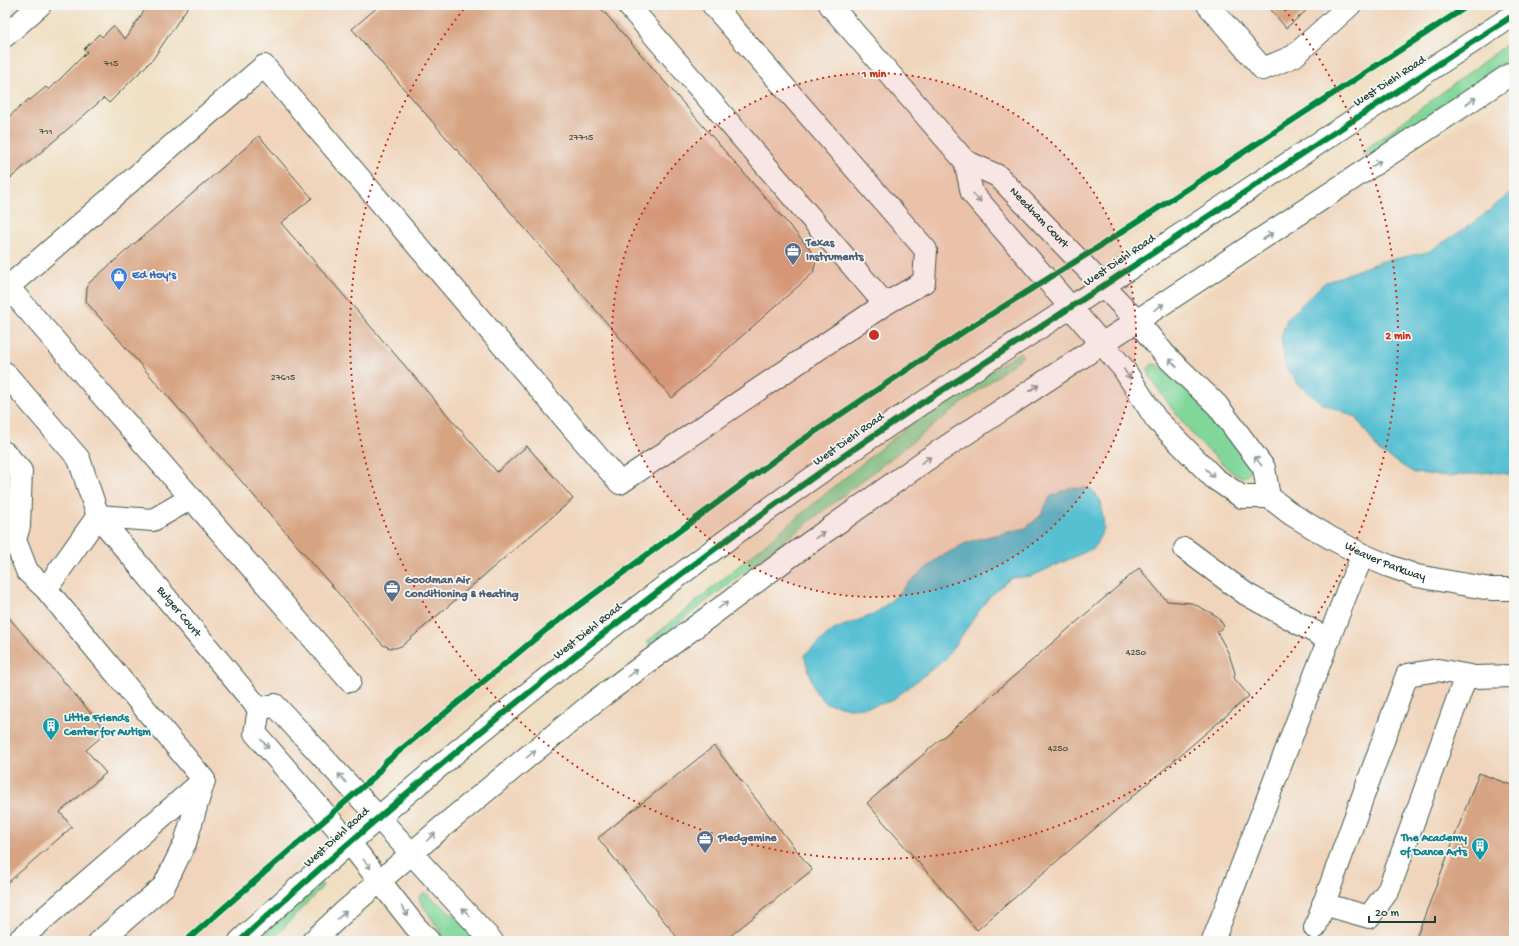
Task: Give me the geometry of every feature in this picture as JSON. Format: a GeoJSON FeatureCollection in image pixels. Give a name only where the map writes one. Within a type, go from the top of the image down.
{"type":"FeatureCollection","features":[{"type":"Feature","properties":{"kind":"street"},"geometry":{"type":"LineString","coordinates":[[5,36],[40,5]]}},
{"type":"Feature","properties":{"kind":"street"},"geometry":{"type":"LineString","coordinates":[[628,5],[885,304]]}},
{"type":"Feature","properties":{"kind":"street","name":"Needham Court"},"geometry":{"type":"LineString","coordinates":[[830,5],[965,161],[998,176],[1137,321]]}},
{"type":"Feature","properties":{"kind":"street"},"geometry":{"type":"LineString","coordinates":[[1208,5],[1263,69],[1294,56],[1350,5]]}},
{"type":"Feature","properties":{"kind":"street"},"geometry":{"type":"LineString","coordinates":[[350,681],[6,289],[264,66],[620,483],[885,304],[924,282],[926,250],[722,8]]}},
{"type":"Feature","properties":{"kind":"street","name":"West Diehl Road"},"geometry":{"type":"LineString","coordinates":[[240,941],[378,817],[532,690],[729,538],[898,419],[1070,308],[1405,85],[1514,15]]}},
{"type":"Feature","properties":{"kind":"street"},"geometry":{"type":"LineString","coordinates":[[313,941],[344,912],[447,823],[594,702],[788,558],[926,460],[1514,72]]}},
{"type":"Feature","properties":{"kind":"street","name":"Needham Court"},"geometry":{"type":"LineString","coordinates":[[965,161],[972,193],[1070,308],[1103,344]]}},
{"type":"Feature","properties":{"kind":"street"},"geometry":{"type":"LineString","coordinates":[[1103,344],[1123,368],[1156,419],[1214,478],[1242,497],[1269,497],[1264,468],[1217,405],[1166,356],[1137,321]]}},
{"type":"Feature","properties":{"kind":"street"},"geometry":{"type":"LineString","coordinates":[[5,373],[79,459],[98,516]]}},
{"type":"Feature","properties":{"kind":"street"},"geometry":{"type":"LineString","coordinates":[[5,454],[21,471],[18,526],[10,536],[27,571],[46,589],[204,780]]}},
{"type":"Feature","properties":{"kind":"street","name":"Weaver Parkway"},"geometry":{"type":"LineString","coordinates":[[1269,497],[1297,518],[1329,537],[1388,566],[1417,576],[1491,589],[1514,589]]}},
{"type":"Feature","properties":{"kind":"street"},"geometry":{"type":"LineString","coordinates":[[98,516],[153,520],[191,498]]}},
{"type":"Feature","properties":{"kind":"street"},"geometry":{"type":"LineString","coordinates":[[46,589],[98,516]]}},
{"type":"Feature","properties":{"kind":"street","name":"Bulger Court"},"geometry":{"type":"LineString","coordinates":[[98,516],[259,709]]}},
{"type":"Feature","properties":{"kind":"street"},"geometry":{"type":"LineString","coordinates":[[1184,549],[1246,594],[1329,640]]}},
{"type":"Feature","properties":{"kind":"street"},"geometry":{"type":"LineString","coordinates":[[1213,941],[1348,589],[1363,555]]}},
{"type":"Feature","properties":{"kind":"street"},"geometry":{"type":"LineString","coordinates":[[1315,928],[1407,675],[1438,670],[1475,678],[1514,676]]}},
{"type":"Feature","properties":{"kind":"street"},"geometry":{"type":"LineString","coordinates":[[1323,904],[1369,917],[1389,890],[1466,676]]}},
{"type":"Feature","properties":{"kind":"street"},"geometry":{"type":"LineString","coordinates":[[429,941],[349,842],[255,733],[259,709],[275,704],[492,941]]}},
{"type":"Feature","properties":{"kind":"street"},"geometry":{"type":"LineString","coordinates":[[18,941],[204,780]]}},
{"type":"Feature","properties":{"kind":"street"},"geometry":{"type":"LineString","coordinates":[[100,941],[164,886],[185,844],[204,780]]}},
{"type":"Feature","properties":{"kind":"shaded area"},"geometry":{"type":"Polygon","coordinates":[[[316,5],[1449,5],[1300,124],[1128,239],[708,539],[511,675],[401,762],[291,875],[220,941],[5,941],[5,279],[316,5]]]}},
{"type":"Feature","properties":{"kind":"shaded area"},"geometry":{"type":"Polygon","coordinates":[[[1514,94],[1514,941],[347,941],[466,823],[608,707],[796,566],[1050,404],[1204,293],[1381,173],[1514,94]]]}},
{"type":"Feature","properties":{"kind":"green space"},"geometry":{"type":"Polygon","coordinates":[[[1514,39],[1514,55],[1366,158],[1362,152],[1514,39]]]}},
{"type":"Feature","properties":{"kind":"green space"},"geometry":{"type":"Polygon","coordinates":[[[1020,352],[1023,356],[650,645],[647,642],[904,429],[1020,352]]]}},
{"type":"Feature","properties":{"kind":"green space"},"geometry":{"type":"Polygon","coordinates":[[[1152,364],[1158,365],[1198,400],[1223,429],[1250,468],[1247,476],[1243,477],[1234,474],[1198,441],[1170,406],[1151,378],[1148,369],[1152,364]]]}},
{"type":"Feature","properties":{"kind":"green space"},"geometry":{"type":"Polygon","coordinates":[[[321,883],[323,886],[271,941],[257,941],[321,883]]]}},
{"type":"Feature","properties":{"kind":"green space"},"geometry":{"type":"Polygon","coordinates":[[[425,893],[456,917],[478,941],[447,941],[420,901],[419,897],[425,893]]]}},
{"type":"Feature","properties":{"kind":"water"},"geometry":{"type":"Polygon","coordinates":[[[1514,190],[1514,475],[1493,472],[1449,476],[1414,473],[1379,451],[1356,417],[1321,403],[1298,384],[1286,368],[1281,338],[1287,319],[1324,283],[1379,262],[1428,252],[1475,222],[1514,190]]]}},
{"type":"Feature","properties":{"kind":"water"},"geometry":{"type":"Polygon","coordinates":[[[1069,488],[1090,488],[1101,501],[1104,528],[1094,548],[1032,576],[1011,578],[989,597],[945,659],[891,701],[873,706],[850,708],[826,703],[815,691],[804,655],[835,629],[875,614],[895,597],[907,584],[937,559],[966,543],[1026,528],[1041,515],[1050,497],[1069,488]]]}},
{"type":"Feature","properties":{"kind":"building"},"geometry":{"type":"Polygon","coordinates":[[[148,5],[189,5],[153,59],[109,103],[104,98],[5,183],[5,120],[29,99],[30,100],[46,87],[49,90],[87,52],[84,49],[99,34],[102,37],[113,26],[125,39],[148,5]]]}},
{"type":"Feature","properties":{"kind":"building"},"geometry":{"type":"Polygon","coordinates":[[[380,5],[598,5],[809,248],[816,261],[813,273],[672,398],[352,29],[380,5]]]}},
{"type":"Feature","properties":{"kind":"building"},"geometry":{"type":"Polygon","coordinates":[[[1267,5],[1313,5],[1286,28],[1267,5]]]}},
{"type":"Feature","properties":{"kind":"building"},"geometry":{"type":"Polygon","coordinates":[[[259,136],[312,198],[281,223],[497,472],[527,446],[573,499],[403,645],[396,648],[390,648],[383,645],[86,301],[89,283],[259,136]]]}},
{"type":"Feature","properties":{"kind":"building"},"geometry":{"type":"Polygon","coordinates":[[[1139,568],[1167,601],[1192,603],[1217,616],[1224,626],[1217,632],[1229,654],[1235,673],[1234,678],[1249,696],[977,930],[867,803],[1139,568]]]}},
{"type":"Feature","properties":{"kind":"building","name":"Little Friends Center for Autism"},"geometry":{"type":"Polygon","coordinates":[[[5,613],[107,732],[86,750],[106,773],[60,812],[72,827],[5,885],[5,613]]]}},
{"type":"Feature","properties":{"kind":"building","name":"Pledgemine"},"geometry":{"type":"Polygon","coordinates":[[[714,746],[812,870],[724,941],[680,941],[598,838],[714,746]]]}},
{"type":"Feature","properties":{"kind":"building","name":"The Academy of Dance Arts"},"geometry":{"type":"Polygon","coordinates":[[[1479,773],[1514,786],[1514,941],[1415,941],[1479,773]]]}},
{"type":"Feature","properties":{"kind":"cycle path"},"geometry":{"type":"LineString","coordinates":[[186,941],[375,776],[386,762],[547,629],[795,445],[966,330],[1097,248],[1469,5]]}},
{"type":"Feature","properties":{"kind":"cycle path"},"geometry":{"type":"LineString","coordinates":[[240,941],[324,865],[496,719],[623,618],[778,502],[898,419],[1050,321],[1514,15]]}},
{"type":"Feature","properties":{"kind":"place","name":"Texas Instruments"},"geometry":{"type":"Point","coordinates":[793,266]}},
{"type":"Feature","properties":{"kind":"place","name":"Ed Hoy's"},"geometry":{"type":"Point","coordinates":[119,291]}},
{"type":"Feature","properties":{"kind":"place","name":"Goodman Air Conditioning & Heating"},"geometry":{"type":"Point","coordinates":[392,603]}},
{"type":"Feature","properties":{"kind":"place","name":"Little Friends Center for Autism"},"geometry":{"type":"Point","coordinates":[51,741]}},
{"type":"Feature","properties":{"kind":"place","name":"Pledgemine"},"geometry":{"type":"Point","coordinates":[705,854]}},
{"type":"Feature","properties":{"kind":"place","name":"The Academy of Dance Arts"},"geometry":{"type":"Point","coordinates":[1480,861]}}]}
